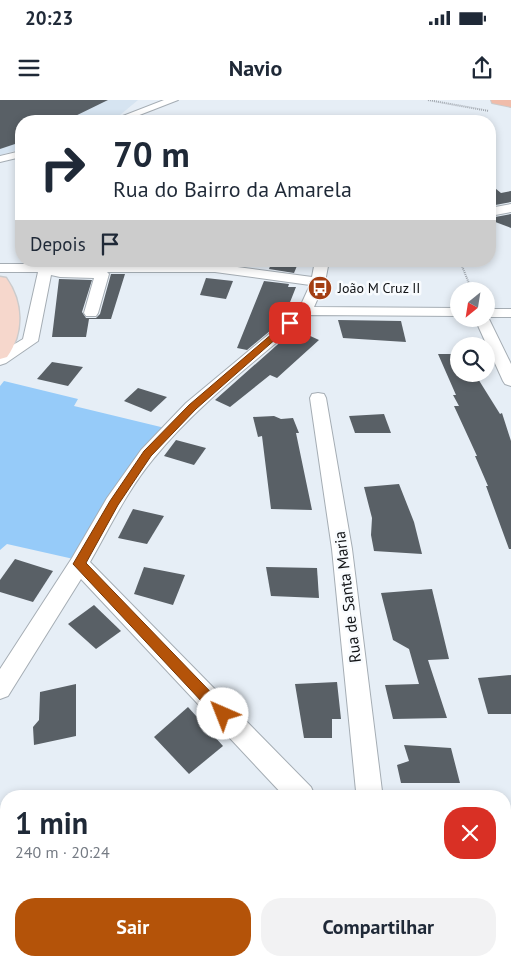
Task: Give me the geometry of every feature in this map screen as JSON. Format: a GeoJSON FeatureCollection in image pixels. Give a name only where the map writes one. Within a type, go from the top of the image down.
{"type":"FeatureCollection","features":[{"type":"Feature","properties":{"kind":"highway"},"geometry":{"type":"LineString","coordinates":[[495,106],[511,103]]}},
{"type":"Feature","properties":{"kind":"main road"},"geometry":{"type":"LineString","coordinates":[[0,282],[6,291],[11,316],[6,340],[0,353]]}},
{"type":"Feature","properties":{"kind":"street"},"geometry":{"type":"LineString","coordinates":[[124,115],[138,100]]}},
{"type":"Feature","properties":{"kind":"street"},"geometry":{"type":"LineString","coordinates":[[133,115],[173,100]]}},
{"type":"Feature","properties":{"kind":"street"},"geometry":{"type":"LineString","coordinates":[[0,159],[15,155]]}},
{"type":"Feature","properties":{"kind":"street"},"geometry":{"type":"LineString","coordinates":[[0,165],[15,161]]}},
{"type":"Feature","properties":{"kind":"street"},"geometry":{"type":"LineString","coordinates":[[496,211],[511,208]]}},
{"type":"Feature","properties":{"kind":"street"},"geometry":{"type":"LineString","coordinates":[[0,689],[79,564],[114,503],[147,454],[192,407],[305,310],[318,282],[321,267]]}},
{"type":"Feature","properties":{"kind":"street"},"geometry":{"type":"LineString","coordinates":[[0,268],[215,268],[318,282]]}},
{"type":"Feature","properties":{"kind":"street"},"geometry":{"type":"LineString","coordinates":[[46,268],[60,273],[102,274],[92,313]]}},
{"type":"Feature","properties":{"kind":"street"},"geometry":{"type":"LineString","coordinates":[[0,360],[30,341],[46,268]]}},
{"type":"Feature","properties":{"kind":"street"},"geometry":{"type":"LineString","coordinates":[[305,310],[450,312]]}},
{"type":"Feature","properties":{"kind":"street"},"geometry":{"type":"LineString","coordinates":[[495,313],[511,314]]}},
{"type":"Feature","properties":{"kind":"street"},"geometry":{"type":"LineString","coordinates":[[486,328],[511,381]]}},
{"type":"Feature","properties":{"kind":"street","name":"Rua de Santa Maria"},"geometry":{"type":"LineString","coordinates":[[318,398],[342,549],[369,790]]}},
{"type":"Feature","properties":{"kind":"street"},"geometry":{"type":"LineString","coordinates":[[79,564],[296,790]]}},
{"type":"Feature","properties":{"kind":"path"},"geometry":{"type":"LineString","coordinates":[[428,100],[495,106]]}},
{"type":"Feature","properties":{"kind":"path"},"geometry":{"type":"LineString","coordinates":[[462,267],[468,282]]}},
{"type":"Feature","properties":{"kind":"shaded area"},"geometry":{"type":"Polygon","coordinates":[[[0,100],[138,100],[120,115],[15,115],[15,151],[0,155],[0,100]]]}},
{"type":"Feature","properties":{"kind":"shaded area"},"geometry":{"type":"Polygon","coordinates":[[[4,381],[78,399],[74,406],[165,428],[78,560],[7,544],[0,550],[0,386],[4,381]]]}},
{"type":"Feature","properties":{"kind":"building"},"geometry":{"type":"Polygon","coordinates":[[[0,100],[108,100],[77,115],[15,115],[15,144],[0,149],[0,100]]]}},
{"type":"Feature","properties":{"kind":"building"},"geometry":{"type":"Polygon","coordinates":[[[496,189],[501,193],[511,191],[511,202],[496,205],[496,189]]]}},
{"type":"Feature","properties":{"kind":"building"},"geometry":{"type":"Polygon","coordinates":[[[511,214],[511,228],[496,222],[496,217],[511,214]]]}},
{"type":"Feature","properties":{"kind":"building"},"geometry":{"type":"Polygon","coordinates":[[[270,267],[296,267],[294,273],[269,269],[270,267]]]}},
{"type":"Feature","properties":{"kind":"building"},"geometry":{"type":"Polygon","coordinates":[[[111,274],[125,274],[111,319],[89,319],[86,337],[52,337],[59,279],[92,280],[82,312],[86,318],[96,318],[100,314],[111,274]]]}},
{"type":"Feature","properties":{"kind":"building"},"geometry":{"type":"Polygon","coordinates":[[[206,278],[233,281],[226,299],[200,295],[206,278]]]}},
{"type":"Feature","properties":{"kind":"building"},"geometry":{"type":"Polygon","coordinates":[[[264,281],[289,284],[288,287],[296,287],[283,320],[247,350],[237,348],[264,281]]]}},
{"type":"Feature","properties":{"kind":"building"},"geometry":{"type":"Polygon","coordinates":[[[338,320],[401,321],[406,342],[343,338],[338,320]]]}},
{"type":"Feature","properties":{"kind":"building"},"geometry":{"type":"Polygon","coordinates":[[[295,329],[319,340],[277,378],[270,375],[230,407],[215,400],[295,329]]]}},
{"type":"Feature","properties":{"kind":"building"},"geometry":{"type":"Polygon","coordinates":[[[438,354],[450,354],[450,381],[438,354]]]}},
{"type":"Feature","properties":{"kind":"building"},"geometry":{"type":"Polygon","coordinates":[[[52,362],[83,367],[68,386],[37,379],[52,362]]]}},
{"type":"Feature","properties":{"kind":"building"},"geometry":{"type":"Polygon","coordinates":[[[450,382],[480,382],[500,414],[502,413],[511,441],[511,549],[509,549],[486,486],[488,486],[475,456],[477,456],[454,406],[459,406],[453,395],[456,395],[450,382]]]}},
{"type":"Feature","properties":{"kind":"building"},"geometry":{"type":"Polygon","coordinates":[[[138,388],[167,397],[151,412],[124,401],[138,388]]]}},
{"type":"Feature","properties":{"kind":"building"},"geometry":{"type":"Polygon","coordinates":[[[384,414],[391,433],[355,433],[349,416],[384,414]]]}},
{"type":"Feature","properties":{"kind":"building"},"geometry":{"type":"Polygon","coordinates":[[[274,416],[281,419],[293,418],[299,433],[296,433],[312,510],[271,509],[262,436],[258,437],[253,417],[274,416]]]}},
{"type":"Feature","properties":{"kind":"building"},"geometry":{"type":"Polygon","coordinates":[[[176,440],[206,448],[194,465],[164,456],[176,440]]]}},
{"type":"Feature","properties":{"kind":"building"},"geometry":{"type":"Polygon","coordinates":[[[399,484],[414,522],[422,554],[374,551],[371,535],[372,518],[364,487],[399,484]]]}},
{"type":"Feature","properties":{"kind":"building"},"geometry":{"type":"Polygon","coordinates":[[[133,509],[164,516],[147,544],[118,538],[133,509]]]}},
{"type":"Feature","properties":{"kind":"building"},"geometry":{"type":"Polygon","coordinates":[[[15,559],[53,571],[33,602],[0,592],[0,580],[15,559]]]}},
{"type":"Feature","properties":{"kind":"building"},"geometry":{"type":"Polygon","coordinates":[[[144,567],[185,575],[173,605],[134,594],[144,567]]]}},
{"type":"Feature","properties":{"kind":"building"},"geometry":{"type":"Polygon","coordinates":[[[266,567],[317,568],[319,598],[271,596],[266,567]]]}},
{"type":"Feature","properties":{"kind":"building"},"geometry":{"type":"Polygon","coordinates":[[[432,589],[449,659],[428,660],[447,718],[393,719],[385,685],[419,684],[409,649],[393,640],[381,593],[432,589]]]}},
{"type":"Feature","properties":{"kind":"building"},"geometry":{"type":"Polygon","coordinates":[[[94,605],[121,631],[96,649],[68,624],[94,605]]]}},
{"type":"Feature","properties":{"kind":"building"},"geometry":{"type":"Polygon","coordinates":[[[511,675],[511,714],[488,714],[478,678],[511,675]]]}},
{"type":"Feature","properties":{"kind":"building"},"geometry":{"type":"Polygon","coordinates":[[[337,682],[341,719],[332,719],[332,738],[304,738],[295,684],[337,682]]]}},
{"type":"Feature","properties":{"kind":"building"},"geometry":{"type":"Polygon","coordinates":[[[76,684],[76,736],[34,745],[33,727],[39,720],[40,692],[76,684]]]}},
{"type":"Feature","properties":{"kind":"building"},"geometry":{"type":"Polygon","coordinates":[[[188,707],[223,746],[189,774],[154,737],[188,707]]]}},
{"type":"Feature","properties":{"kind":"building"},"geometry":{"type":"Polygon","coordinates":[[[404,745],[451,748],[460,783],[401,783],[397,765],[409,761],[404,745]]]}},
{"type":"Feature","properties":{"kind":"place","name":"João M Cruz II"},"geometry":{"type":"Point","coordinates":[320,288]}},
{"type":"Feature","properties":{"kind":"route"},"geometry":{"type":"LineString","coordinates":[[223,714],[79,564],[114,503],[147,454],[192,407],[290,323]]}}]}
